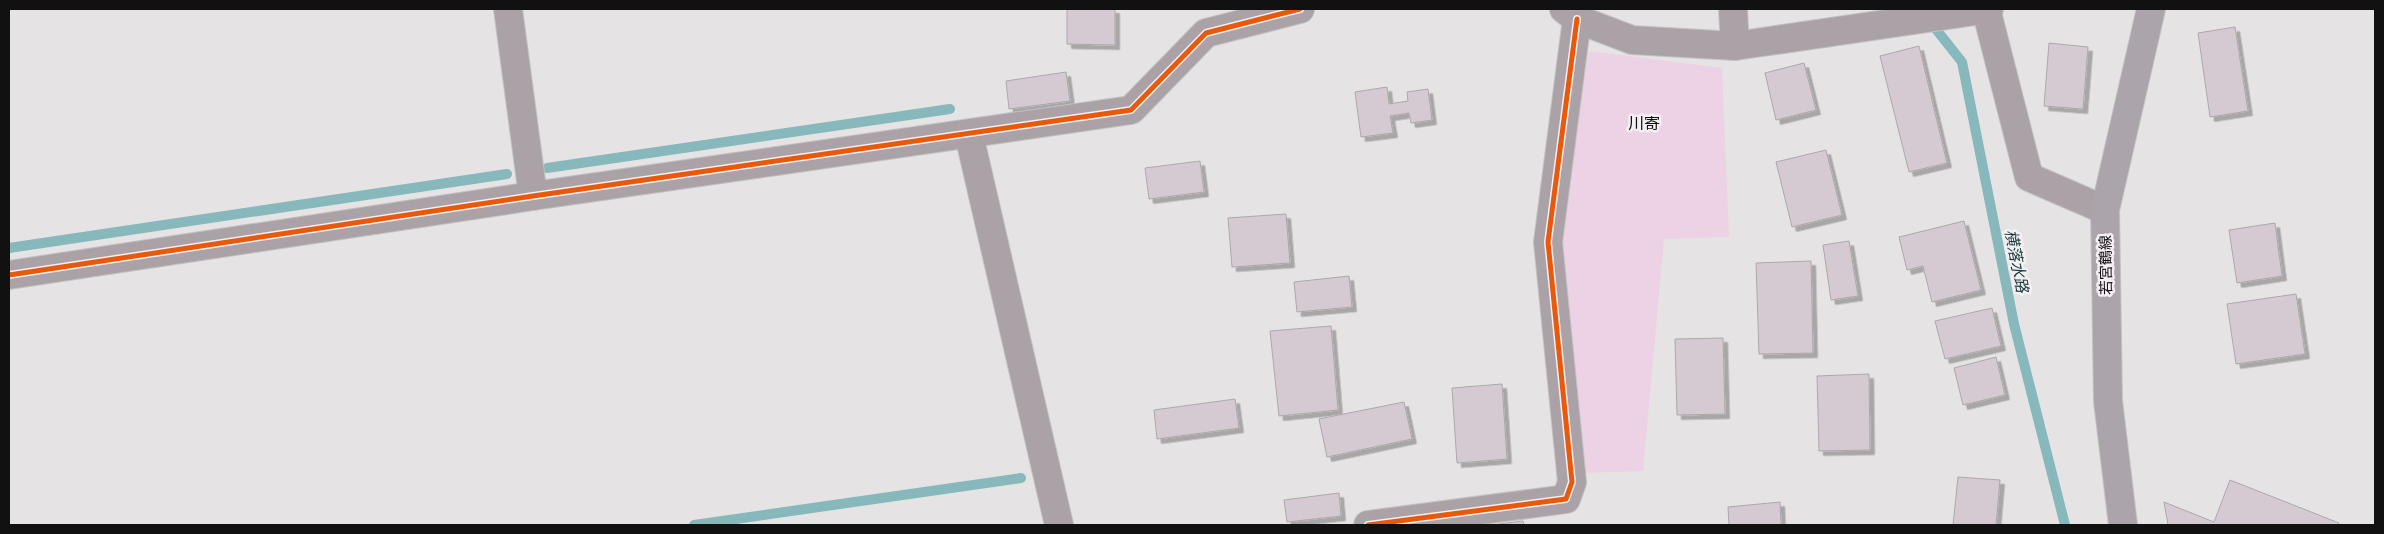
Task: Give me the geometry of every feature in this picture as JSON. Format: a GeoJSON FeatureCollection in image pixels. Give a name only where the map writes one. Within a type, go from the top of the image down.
{"type":"FeatureCollection","features":[{"type":"Feature","properties":{"kind":"main road","name":"若宮鶴線"},"geometry":{"type":"LineString","coordinates":[[2123,525],[2108,401],[2105,210],[2151,9]]}},
{"type":"Feature","properties":{"kind":"street"},"geometry":{"type":"LineString","coordinates":[[508,9],[533,196]]}},
{"type":"Feature","properties":{"kind":"street"},"geometry":{"type":"LineString","coordinates":[[9,275],[533,196],[969,135],[1132,110],[1206,33],[1300,9]]}},
{"type":"Feature","properties":{"kind":"street"},"geometry":{"type":"LineString","coordinates":[[1733,9],[1735,46]]}},
{"type":"Feature","properties":{"kind":"street"},"geometry":{"type":"LineString","coordinates":[[1368,525],[1566,499],[1572,482],[1548,242],[1570,14],[1632,40],[1735,46],[1987,9],[2029,176],[2105,210]]}},
{"type":"Feature","properties":{"kind":"street"},"geometry":{"type":"LineString","coordinates":[[969,135],[1059,525]]}},
{"type":"Feature","properties":{"kind":"shaded area"},"geometry":{"type":"Polygon","coordinates":[[[1589,51],[1722,68],[1729,237],[1664,239],[1643,471],[1581,473],[1556,243],[1589,51]]]}},
{"type":"Feature","properties":{"kind":"building"},"geometry":{"type":"Polygon","coordinates":[[[1067,9],[1115,9],[1115,45],[1067,44],[1067,9]]]}},
{"type":"Feature","properties":{"kind":"building"},"geometry":{"type":"Polygon","coordinates":[[[2235,27],[2248,111],[2210,117],[2198,33],[2235,27]]]}},
{"type":"Feature","properties":{"kind":"building"},"geometry":{"type":"Polygon","coordinates":[[[2049,43],[2088,47],[2083,109],[2044,106],[2049,43]]]}},
{"type":"Feature","properties":{"kind":"building"},"geometry":{"type":"Polygon","coordinates":[[[1919,46],[1947,163],[1909,172],[1880,56],[1919,46]]]}},
{"type":"Feature","properties":{"kind":"building"},"geometry":{"type":"Polygon","coordinates":[[[1804,63],[1816,110],[1776,120],[1765,73],[1804,63]]]}},
{"type":"Feature","properties":{"kind":"building"},"geometry":{"type":"Polygon","coordinates":[[[1066,72],[1070,101],[1009,109],[1006,81],[1066,72]]]}},
{"type":"Feature","properties":{"kind":"building"},"geometry":{"type":"Polygon","coordinates":[[[1387,87],[1389,104],[1408,101],[1407,92],[1428,89],[1432,120],[1411,123],[1409,113],[1390,116],[1393,133],[1361,137],[1355,92],[1387,87]]]}},
{"type":"Feature","properties":{"kind":"building"},"geometry":{"type":"Polygon","coordinates":[[[1826,150],[1842,215],[1792,227],[1776,162],[1826,150]]]}},
{"type":"Feature","properties":{"kind":"building"},"geometry":{"type":"Polygon","coordinates":[[[1200,161],[1204,192],[1149,199],[1145,168],[1200,161]]]}},
{"type":"Feature","properties":{"kind":"building"},"geometry":{"type":"Polygon","coordinates":[[[1286,214],[1290,263],[1232,267],[1228,218],[1286,214]]]}},
{"type":"Feature","properties":{"kind":"building"},"geometry":{"type":"Polygon","coordinates":[[[1964,221],[1981,290],[1932,302],[1923,266],[1907,270],[1899,237],[1964,221]]]}},
{"type":"Feature","properties":{"kind":"building"},"geometry":{"type":"Polygon","coordinates":[[[2275,223],[2282,276],[2237,283],[2229,230],[2275,223]]]}},
{"type":"Feature","properties":{"kind":"building"},"geometry":{"type":"Polygon","coordinates":[[[1849,241],[1858,296],[1831,300],[1823,245],[1849,241]]]}},
{"type":"Feature","properties":{"kind":"building"},"geometry":{"type":"Polygon","coordinates":[[[1811,261],[1813,353],[1759,354],[1756,263],[1811,261]]]}},
{"type":"Feature","properties":{"kind":"building"},"geometry":{"type":"Polygon","coordinates":[[[1349,276],[1352,307],[1297,312],[1294,282],[1349,276]]]}},
{"type":"Feature","properties":{"kind":"building"},"geometry":{"type":"Polygon","coordinates":[[[2296,294],[2305,354],[2236,364],[2227,304],[2296,294]]]}},
{"type":"Feature","properties":{"kind":"building"},"geometry":{"type":"Polygon","coordinates":[[[1992,308],[2001,346],[1945,359],[1935,321],[1992,308]]]}},
{"type":"Feature","properties":{"kind":"building"},"geometry":{"type":"Polygon","coordinates":[[[1331,326],[1338,410],[1279,416],[1270,331],[1331,326]]]}},
{"type":"Feature","properties":{"kind":"building"},"geometry":{"type":"Polygon","coordinates":[[[1723,338],[1725,414],[1677,415],[1675,339],[1723,338]]]}},
{"type":"Feature","properties":{"kind":"building"},"geometry":{"type":"Polygon","coordinates":[[[1996,357],[2005,395],[1963,405],[1954,368],[1996,357]]]}},
{"type":"Feature","properties":{"kind":"building"},"geometry":{"type":"Polygon","coordinates":[[[1869,374],[1870,450],[1819,451],[1817,376],[1869,374]]]}},
{"type":"Feature","properties":{"kind":"building"},"geometry":{"type":"Polygon","coordinates":[[[1502,384],[1507,459],[1457,463],[1452,388],[1502,384]]]}},
{"type":"Feature","properties":{"kind":"building"},"geometry":{"type":"Polygon","coordinates":[[[1235,399],[1239,428],[1157,439],[1154,410],[1235,399]]]}},
{"type":"Feature","properties":{"kind":"building"},"geometry":{"type":"Polygon","coordinates":[[[1404,402],[1412,439],[1327,457],[1319,419],[1404,402]]]}},
{"type":"Feature","properties":{"kind":"building"},"geometry":{"type":"Polygon","coordinates":[[[1958,477],[2000,480],[1996,525],[1953,525],[1958,477]]]}},
{"type":"Feature","properties":{"kind":"building"},"geometry":{"type":"Polygon","coordinates":[[[2230,480],[2339,523],[2338,525],[2168,525],[2164,502],[2214,522],[2230,480]]]}},
{"type":"Feature","properties":{"kind":"building"},"geometry":{"type":"Polygon","coordinates":[[[1339,493],[1341,516],[1287,522],[1284,500],[1339,493]]]}},
{"type":"Feature","properties":{"kind":"building"},"geometry":{"type":"Polygon","coordinates":[[[1780,502],[1781,525],[1729,525],[1728,507],[1780,502]]]}},
{"type":"Feature","properties":{"kind":"building"},"geometry":{"type":"Polygon","coordinates":[[[1523,521],[1524,525],[1491,525],[1523,521]]]}},
{"type":"Feature","properties":{"kind":"waterway","name":"横落水路"},"geometry":{"type":"LineString","coordinates":[[1933,20],[1935,28],[1962,62],[2014,324],[2065,525]]}},
{"type":"Feature","properties":{"kind":"waterway"},"geometry":{"type":"LineString","coordinates":[[547,168],[950,109]]}},
{"type":"Feature","properties":{"kind":"waterway"},"geometry":{"type":"LineString","coordinates":[[9,248],[507,174]]}},
{"type":"Feature","properties":{"kind":"waterway"},"geometry":{"type":"LineString","coordinates":[[694,525],[1021,478]]}},
{"type":"Feature","properties":{"kind":"cycle path"},"geometry":{"type":"LineString","coordinates":[[9,275],[533,196],[1131,110],[1206,33],[1300,9]]}},
{"type":"Feature","properties":{"kind":"cycle path"},"geometry":{"type":"LineString","coordinates":[[1368,525],[1566,499],[1572,482],[1548,242],[1577,19]]}},
{"type":"Feature","properties":{"kind":"district","name":"川寄"},"geometry":{"type":"Point","coordinates":[1644,123]}}]}
